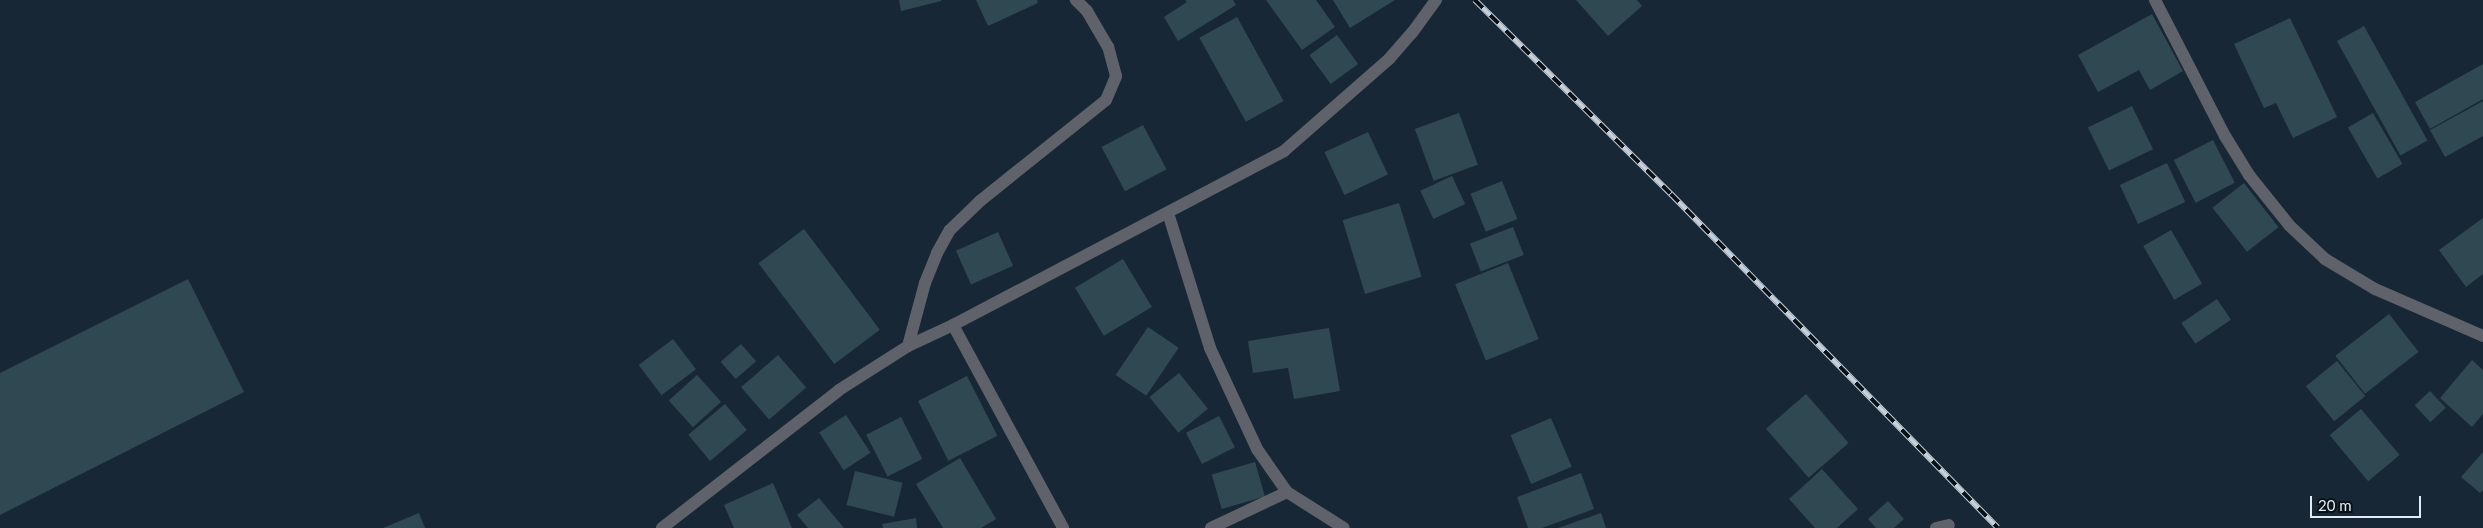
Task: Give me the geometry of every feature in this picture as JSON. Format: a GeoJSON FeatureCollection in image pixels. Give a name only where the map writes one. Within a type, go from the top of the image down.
{"type":"FeatureCollection","features":[{"type":"Feature","properties":{"kind":"street"},"geometry":{"type":"LineString","coordinates":[[908,346],[925,283],[937,253],[950,230],[980,201],[1106,100],[1116,76],[1108,47],[1087,11],[1076,0]]}},
{"type":"Feature","properties":{"kind":"street"},"geometry":{"type":"LineString","coordinates":[[662,528],[839,390],[908,346],[953,325],[1284,151],[1389,59],[1412,33],[1436,0]]}},
{"type":"Feature","properties":{"kind":"street"},"geometry":{"type":"LineString","coordinates":[[2155,0],[2225,136],[2249,175],[2290,226],[2325,259],[2375,289],[2483,336]]}},
{"type":"Feature","properties":{"kind":"street"},"geometry":{"type":"LineString","coordinates":[[1168,212],[1210,348],[1258,449],[1287,492],[1344,528]]}},
{"type":"Feature","properties":{"kind":"street"},"geometry":{"type":"LineString","coordinates":[[953,325],[1063,528]]}},
{"type":"Feature","properties":{"kind":"street"},"geometry":{"type":"LineString","coordinates":[[1211,528],[1287,492]]}},
{"type":"Feature","properties":{"kind":"street"},"geometry":{"type":"LineString","coordinates":[[1936,528],[1949,525]]}},
{"type":"Feature","properties":{"kind":"building"},"geometry":{"type":"Polygon","coordinates":[[[899,0],[941,0],[941,1],[901,11],[899,0]]]}},
{"type":"Feature","properties":{"kind":"building"},"geometry":{"type":"Polygon","coordinates":[[[976,0],[1037,0],[1038,3],[988,26],[976,0]]]}},
{"type":"Feature","properties":{"kind":"building"},"geometry":{"type":"Polygon","coordinates":[[[1185,0],[1233,0],[1236,5],[1178,41],[1164,17],[1187,2],[1185,0]]]}},
{"type":"Feature","properties":{"kind":"building"},"geometry":{"type":"Polygon","coordinates":[[[1266,0],[1316,0],[1335,27],[1302,50],[1266,0]]]}},
{"type":"Feature","properties":{"kind":"building"},"geometry":{"type":"Polygon","coordinates":[[[1333,0],[1395,0],[1350,28],[1333,0]]]}},
{"type":"Feature","properties":{"kind":"building"},"geometry":{"type":"Polygon","coordinates":[[[1576,0],[1637,0],[1642,6],[1608,36],[1576,0]]]}},
{"type":"Feature","properties":{"kind":"building"},"geometry":{"type":"Polygon","coordinates":[[[2152,14],[2183,71],[2150,90],[2139,70],[2098,92],[2078,55],[2152,14]]]}},
{"type":"Feature","properties":{"kind":"building"},"geometry":{"type":"Polygon","coordinates":[[[1237,17],[1284,101],[1246,122],[1199,38],[1237,17]]]}},
{"type":"Feature","properties":{"kind":"building"},"geometry":{"type":"Polygon","coordinates":[[[2290,18],[2337,117],[2293,138],[2276,103],[2264,108],[2234,44],[2290,18]]]}},
{"type":"Feature","properties":{"kind":"building"},"geometry":{"type":"Polygon","coordinates":[[[2364,26],[2428,141],[2400,156],[2337,41],[2364,26]]]}},
{"type":"Feature","properties":{"kind":"building"},"geometry":{"type":"Polygon","coordinates":[[[1337,35],[1358,64],[1331,84],[1309,55],[1337,35]]]}},
{"type":"Feature","properties":{"kind":"building"},"geometry":{"type":"Polygon","coordinates":[[[2483,64],[2483,99],[2430,129],[2415,102],[2483,64]]]}},
{"type":"Feature","properties":{"kind":"building"},"geometry":{"type":"Polygon","coordinates":[[[2483,101],[2483,136],[2445,157],[2430,130],[2483,101]]]}},
{"type":"Feature","properties":{"kind":"building"},"geometry":{"type":"Polygon","coordinates":[[[2132,106],[2153,149],[2109,171],[2088,127],[2132,106]]]}},
{"type":"Feature","properties":{"kind":"building"},"geometry":{"type":"Polygon","coordinates":[[[1459,113],[1478,165],[1434,181],[1415,129],[1459,113]]]}},
{"type":"Feature","properties":{"kind":"building"},"geometry":{"type":"Polygon","coordinates":[[[2373,113],[2402,164],[2377,179],[2348,128],[2373,113]]]}},
{"type":"Feature","properties":{"kind":"building"},"geometry":{"type":"Polygon","coordinates":[[[1143,125],[1166,169],[1125,191],[1102,147],[1143,125]]]}},
{"type":"Feature","properties":{"kind":"building"},"geometry":{"type":"Polygon","coordinates":[[[1368,132],[1388,175],[1344,195],[1324,152],[1368,132]]]}},
{"type":"Feature","properties":{"kind":"building"},"geometry":{"type":"Polygon","coordinates":[[[2213,140],[2235,183],[2196,203],[2174,160],[2213,140]]]}},
{"type":"Feature","properties":{"kind":"building"},"geometry":{"type":"Polygon","coordinates":[[[2167,163],[2185,202],[2138,224],[2120,185],[2167,163]]]}},
{"type":"Feature","properties":{"kind":"building"},"geometry":{"type":"Polygon","coordinates":[[[1452,176],[1465,204],[1433,219],[1420,191],[1452,176]]]}},
{"type":"Feature","properties":{"kind":"building"},"geometry":{"type":"Polygon","coordinates":[[[1502,181],[1517,219],[1486,232],[1470,194],[1502,181]]]}},
{"type":"Feature","properties":{"kind":"building"},"geometry":{"type":"Polygon","coordinates":[[[2244,183],[2278,227],[2247,252],[2212,208],[2244,183]]]}},
{"type":"Feature","properties":{"kind":"building"},"geometry":{"type":"Polygon","coordinates":[[[1399,203],[1422,277],[1365,294],[1343,220],[1399,203]]]}},
{"type":"Feature","properties":{"kind":"building"},"geometry":{"type":"Polygon","coordinates":[[[2483,218],[2483,274],[2466,287],[2439,250],[2483,218]]]}},
{"type":"Feature","properties":{"kind":"building"},"geometry":{"type":"Polygon","coordinates":[[[1513,227],[1524,255],[1481,271],[1470,243],[1513,227]]]}},
{"type":"Feature","properties":{"kind":"building"},"geometry":{"type":"Polygon","coordinates":[[[804,229],[880,330],[834,364],[758,263],[804,229]]]}},
{"type":"Feature","properties":{"kind":"building"},"geometry":{"type":"Polygon","coordinates":[[[2171,230],[2202,284],[2174,300],[2143,246],[2171,230]]]}},
{"type":"Feature","properties":{"kind":"building"},"geometry":{"type":"Polygon","coordinates":[[[998,232],[1013,266],[971,285],[956,251],[998,232]]]}},
{"type":"Feature","properties":{"kind":"building"},"geometry":{"type":"Polygon","coordinates":[[[1123,259],[1152,307],[1104,336],[1075,288],[1123,259]]]}},
{"type":"Feature","properties":{"kind":"building"},"geometry":{"type":"Polygon","coordinates":[[[1508,263],[1539,339],[1486,360],[1455,284],[1508,263]]]}},
{"type":"Feature","properties":{"kind":"building"},"geometry":{"type":"Polygon","coordinates":[[[188,279],[244,392],[0,515],[0,373],[188,279]]]}},
{"type":"Feature","properties":{"kind":"building"},"geometry":{"type":"Polygon","coordinates":[[[2217,299],[2231,320],[2195,344],[2181,323],[2217,299]]]}},
{"type":"Feature","properties":{"kind":"building"},"geometry":{"type":"Polygon","coordinates":[[[2389,314],[2419,352],[2365,394],[2335,356],[2389,314]]]}},
{"type":"Feature","properties":{"kind":"building"},"geometry":{"type":"Polygon","coordinates":[[[1148,327],[1179,348],[1146,396],[1116,375],[1148,327]]]}},
{"type":"Feature","properties":{"kind":"building"},"geometry":{"type":"Polygon","coordinates":[[[1329,328],[1340,391],[1294,399],[1288,368],[1253,373],[1248,341],[1329,328]]]}},
{"type":"Feature","properties":{"kind":"building"},"geometry":{"type":"Polygon","coordinates":[[[673,339],[696,369],[662,395],[639,365],[673,339]]]}},
{"type":"Feature","properties":{"kind":"building"},"geometry":{"type":"Polygon","coordinates":[[[741,344],[756,361],[736,379],[721,362],[741,344]]]}},
{"type":"Feature","properties":{"kind":"building"},"geometry":{"type":"Polygon","coordinates":[[[778,355],[806,387],[769,420],[741,387],[778,355]]]}},
{"type":"Feature","properties":{"kind":"building"},"geometry":{"type":"Polygon","coordinates":[[[2472,360],[2483,370],[2483,414],[2472,427],[2440,398],[2472,360]]]}},
{"type":"Feature","properties":{"kind":"building"},"geometry":{"type":"Polygon","coordinates":[[[2337,361],[2365,396],[2334,421],[2306,386],[2337,361]]]}},
{"type":"Feature","properties":{"kind":"building"},"geometry":{"type":"Polygon","coordinates":[[[1179,373],[1208,409],[1178,433],[1149,397],[1179,373]]]}},
{"type":"Feature","properties":{"kind":"building"},"geometry":{"type":"Polygon","coordinates":[[[697,375],[721,402],[693,427],[669,400],[697,375]]]}},
{"type":"Feature","properties":{"kind":"building"},"geometry":{"type":"Polygon","coordinates":[[[967,376],[997,436],[948,461],[918,401],[967,376]]]}},
{"type":"Feature","properties":{"kind":"building"},"geometry":{"type":"Polygon","coordinates":[[[2430,391],[2446,408],[2430,422],[2415,405],[2430,391]]]}},
{"type":"Feature","properties":{"kind":"building"},"geometry":{"type":"Polygon","coordinates":[[[1806,394],[1849,443],[1809,478],[1766,429],[1806,394]]]}},
{"type":"Feature","properties":{"kind":"building"},"geometry":{"type":"Polygon","coordinates":[[[725,404],[747,430],[710,461],[688,435],[725,404]]]}},
{"type":"Feature","properties":{"kind":"building"},"geometry":{"type":"Polygon","coordinates":[[[2361,409],[2400,455],[2368,481],[2330,435],[2361,409]]]}},
{"type":"Feature","properties":{"kind":"building"},"geometry":{"type":"Polygon","coordinates":[[[846,415],[871,453],[844,470],[819,432],[846,415]]]}},
{"type":"Feature","properties":{"kind":"building"},"geometry":{"type":"Polygon","coordinates":[[[1219,416],[1235,447],[1202,464],[1186,433],[1219,416]]]}},
{"type":"Feature","properties":{"kind":"building"},"geometry":{"type":"Polygon","coordinates":[[[901,417],[922,459],[888,477],[866,435],[901,417]]]}},
{"type":"Feature","properties":{"kind":"building"},"geometry":{"type":"Polygon","coordinates":[[[1551,418],[1572,467],[1531,484],[1510,435],[1551,418]]]}},
{"type":"Feature","properties":{"kind":"building"},"geometry":{"type":"Polygon","coordinates":[[[2483,452],[2483,490],[2480,493],[2461,477],[2483,452]]]}},
{"type":"Feature","properties":{"kind":"building"},"geometry":{"type":"Polygon","coordinates":[[[960,458],[996,519],[981,528],[943,528],[916,484],[960,458]]]}},
{"type":"Feature","properties":{"kind":"building"},"geometry":{"type":"Polygon","coordinates":[[[1255,462],[1265,497],[1222,509],[1212,474],[1255,462]]]}},
{"type":"Feature","properties":{"kind":"building"},"geometry":{"type":"Polygon","coordinates":[[[1822,469],[1858,509],[1837,528],[1815,528],[1789,499],[1822,469]]]}},
{"type":"Feature","properties":{"kind":"building"},"geometry":{"type":"Polygon","coordinates":[[[855,471],[903,483],[894,517],[847,505],[855,471]]]}},
{"type":"Feature","properties":{"kind":"building"},"geometry":{"type":"Polygon","coordinates":[[[1581,473],[1594,509],[1542,528],[1528,528],[1517,497],[1581,473]]]}},
{"type":"Feature","properties":{"kind":"building"},"geometry":{"type":"Polygon","coordinates":[[[773,483],[792,528],[734,528],[724,505],[773,483]]]}},
{"type":"Feature","properties":{"kind":"building"},"geometry":{"type":"Polygon","coordinates":[[[819,498],[844,528],[808,528],[797,515],[819,498]]]}},
{"type":"Feature","properties":{"kind":"building"},"geometry":{"type":"Polygon","coordinates":[[[1888,501],[1904,519],[1894,528],[1876,528],[1868,519],[1888,501]]]}},
{"type":"Feature","properties":{"kind":"building"},"geometry":{"type":"Polygon","coordinates":[[[419,513],[425,528],[383,528],[419,513]]]}},
{"type":"Feature","properties":{"kind":"building"},"geometry":{"type":"Polygon","coordinates":[[[1601,513],[1606,528],[1558,528],[1601,513]]]}},
{"type":"Feature","properties":{"kind":"building"},"geometry":{"type":"Polygon","coordinates":[[[916,518],[917,528],[883,528],[882,524],[916,518]]]}},
{"type":"Feature","properties":{"kind":"railway"},"geometry":{"type":"LineString","coordinates":[[1475,0],[1671,194],[1998,528]]}}]}
